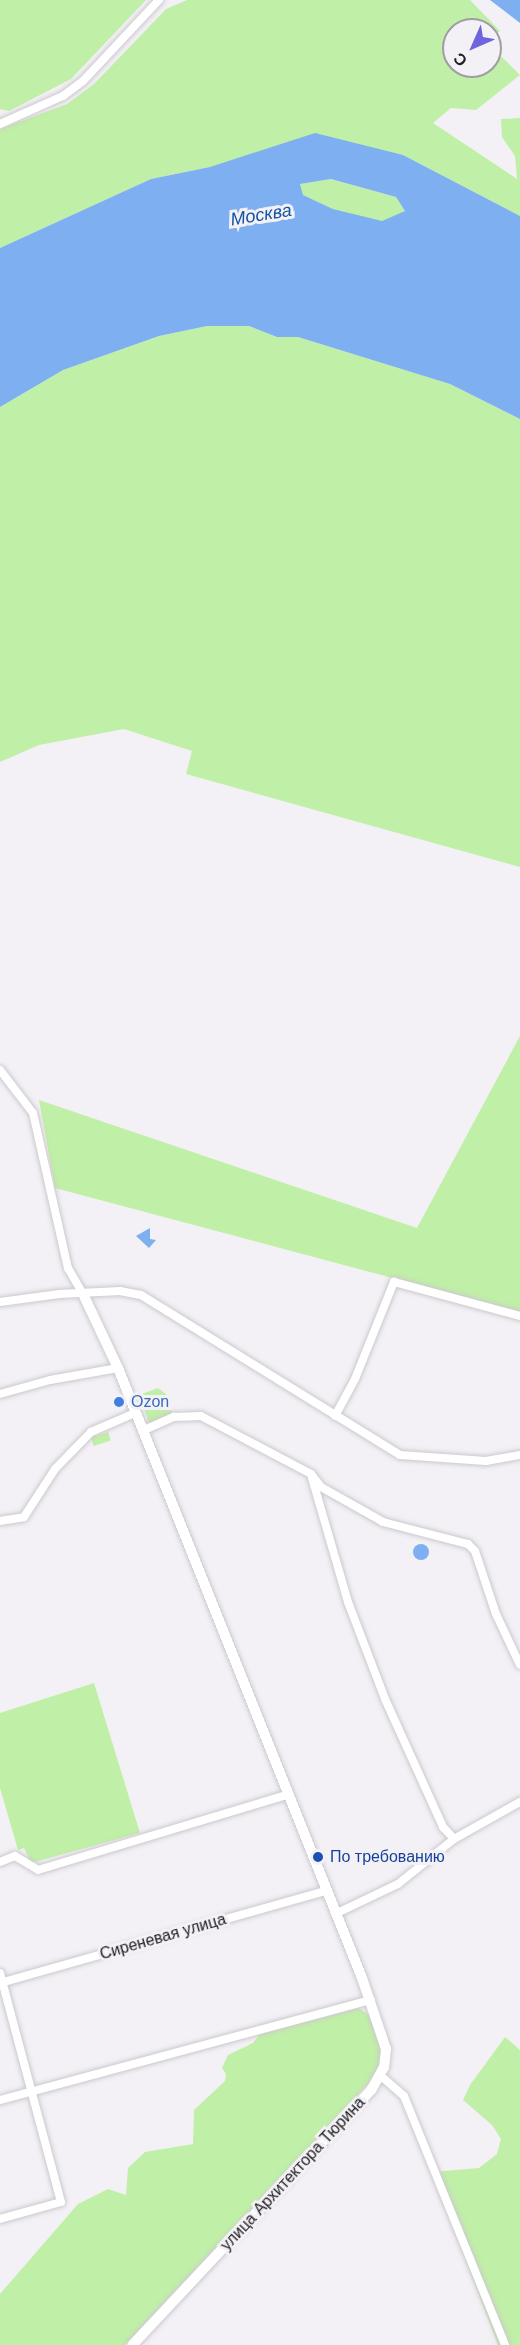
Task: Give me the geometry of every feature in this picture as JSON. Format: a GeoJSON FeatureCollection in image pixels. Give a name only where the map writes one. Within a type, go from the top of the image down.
{"type":"FeatureCollection","features":[{"type":"Feature","properties":{"kind":"street"},"geometry":{"type":"LineString","coordinates":[[0,124],[63,96],[82,81],[159,0]]}},
{"type":"Feature","properties":{"kind":"street"},"geometry":{"type":"LineString","coordinates":[[0,1070],[33,1113],[68,1268],[118,1368],[371,2000],[386,2049],[381,2076],[404,2096],[505,2345]]}},
{"type":"Feature","properties":{"kind":"street"},"geometry":{"type":"LineString","coordinates":[[335,1416],[355,1379],[394,1282],[520,1316]]}},
{"type":"Feature","properties":{"kind":"street"},"geometry":{"type":"LineString","coordinates":[[0,1302],[120,1291],[141,1295],[400,1455],[486,1461],[520,1455]]}},
{"type":"Feature","properties":{"kind":"street"},"geometry":{"type":"LineString","coordinates":[[0,1394],[50,1380],[118,1368]]}},
{"type":"Feature","properties":{"kind":"street"},"geometry":{"type":"LineString","coordinates":[[0,1521],[24,1517],[55,1469],[91,1432],[135,1413]]}},
{"type":"Feature","properties":{"kind":"street"},"geometry":{"type":"LineString","coordinates":[[142,1431],[174,1418],[201,1416],[311,1474],[321,1487],[383,1522],[468,1544],[475,1551],[496,1614],[520,1665]]}},
{"type":"Feature","properties":{"kind":"street"},"geometry":{"type":"LineString","coordinates":[[311,1474],[348,1602],[385,1699],[443,1827],[454,1839]]}},
{"type":"Feature","properties":{"kind":"street"},"geometry":{"type":"LineString","coordinates":[[0,1862],[15,1856],[38,1870],[287,1795]]}},
{"type":"Feature","properties":{"kind":"street"},"geometry":{"type":"LineString","coordinates":[[335,1914],[398,1884],[454,1839],[520,1802]]}},
{"type":"Feature","properties":{"kind":"street","name":"Сиреневая улица"},"geometry":{"type":"LineString","coordinates":[[1,1983],[326,1891]]}},
{"type":"Feature","properties":{"kind":"street"},"geometry":{"type":"LineString","coordinates":[[0,1973],[1,1983],[34,2091],[61,2202],[0,2218]]}},
{"type":"Feature","properties":{"kind":"street"},"geometry":{"type":"LineString","coordinates":[[0,2100],[371,2000]]}},
{"type":"Feature","properties":{"kind":"street","name":"улица Архитектора Тюрина"},"geometry":{"type":"LineString","coordinates":[[132,2345],[381,2076]]}},
{"type":"Feature","properties":{"kind":"green space"},"geometry":{"type":"Polygon","coordinates":[[[0,0],[146,0],[71,79],[9,111],[0,109],[0,0]]]}},
{"type":"Feature","properties":{"kind":"green space"},"geometry":{"type":"Polygon","coordinates":[[[187,0],[470,0],[487,18],[442,18],[442,78],[502,78],[502,57],[520,75],[476,110],[451,108],[433,123],[517,179],[515,156],[502,137],[501,119],[520,118],[520,216],[403,155],[210,167],[151,179],[0,248],[0,129],[67,104],[94,84],[166,9],[187,0]]]}},
{"type":"Feature","properties":{"kind":"green space"},"geometry":{"type":"Polygon","coordinates":[[[331,179],[396,197],[405,211],[382,222],[333,209],[303,195],[300,184],[331,179]]]}},
{"type":"Feature","properties":{"kind":"green space"},"geometry":{"type":"Polygon","coordinates":[[[207,326],[249,326],[277,337],[298,337],[450,384],[520,419],[520,867],[186,774],[192,751],[124,729],[39,745],[0,762],[0,407],[63,370],[159,336],[207,326]]]}},
{"type":"Feature","properties":{"kind":"green space"},"geometry":{"type":"Polygon","coordinates":[[[520,1036],[520,1312],[55,1188],[39,1100],[417,1228],[520,1036]]]}},
{"type":"Feature","properties":{"kind":"green space"},"geometry":{"type":"Polygon","coordinates":[[[158,1388],[166,1394],[173,1415],[149,1423],[139,1395],[158,1388]]]}},
{"type":"Feature","properties":{"kind":"green space"},"geometry":{"type":"Polygon","coordinates":[[[108,1432],[111,1441],[94,1446],[91,1438],[108,1432]]]}},
{"type":"Feature","properties":{"kind":"green space"},"geometry":{"type":"Polygon","coordinates":[[[94,1683],[140,1833],[31,1863],[24,1848],[18,1850],[0,1788],[0,1713],[94,1683]]]}},
{"type":"Feature","properties":{"kind":"green space"},"geometry":{"type":"Polygon","coordinates":[[[359,2008],[369,2015],[382,2054],[375,2076],[125,2345],[0,2345],[0,2294],[78,2204],[108,2189],[126,2195],[128,2168],[145,2152],[193,2144],[194,2110],[225,2081],[226,2074],[222,2068],[228,2055],[253,2043],[260,2034],[359,2008]]]}},
{"type":"Feature","properties":{"kind":"green space"},"geometry":{"type":"Polygon","coordinates":[[[505,2037],[520,2050],[520,2345],[498,2345],[432,2172],[479,2168],[497,2154],[501,2139],[492,2125],[463,2100],[470,2085],[505,2037]]]}},
{"type":"Feature","properties":{"kind":"water"},"geometry":{"type":"Polygon","coordinates":[[[490,0],[520,0],[520,23],[490,0]]]}},
{"type":"Feature","properties":{"kind":"water","name":"Москва"},"geometry":{"type":"Polygon","coordinates":[[[315,133],[403,155],[520,216],[520,419],[450,384],[298,337],[277,337],[249,326],[207,326],[159,336],[63,370],[0,407],[0,248],[151,179],[210,167],[315,133]],[[331,179],[300,184],[303,195],[333,209],[382,221],[405,211],[396,197],[331,179]]]}},
{"type":"Feature","properties":{"kind":"water"},"geometry":{"type":"Polygon","coordinates":[[[150,1228],[150,1239],[156,1240],[149,1248],[136,1236],[150,1228]]]}},
{"type":"Feature","properties":{"kind":"water"},"geometry":{"type":"Polygon","coordinates":[[[421,1544],[427,1546],[429,1552],[427,1558],[421,1560],[415,1558],[413,1552],[415,1546],[421,1544]]]}},
{"type":"Feature","properties":{"kind":"place","name":"Ozon"},"geometry":{"type":"Point","coordinates":[119,1402]}},
{"type":"Feature","properties":{"kind":"place","name":"По требованию"},"geometry":{"type":"Point","coordinates":[318,1857]}}]}
